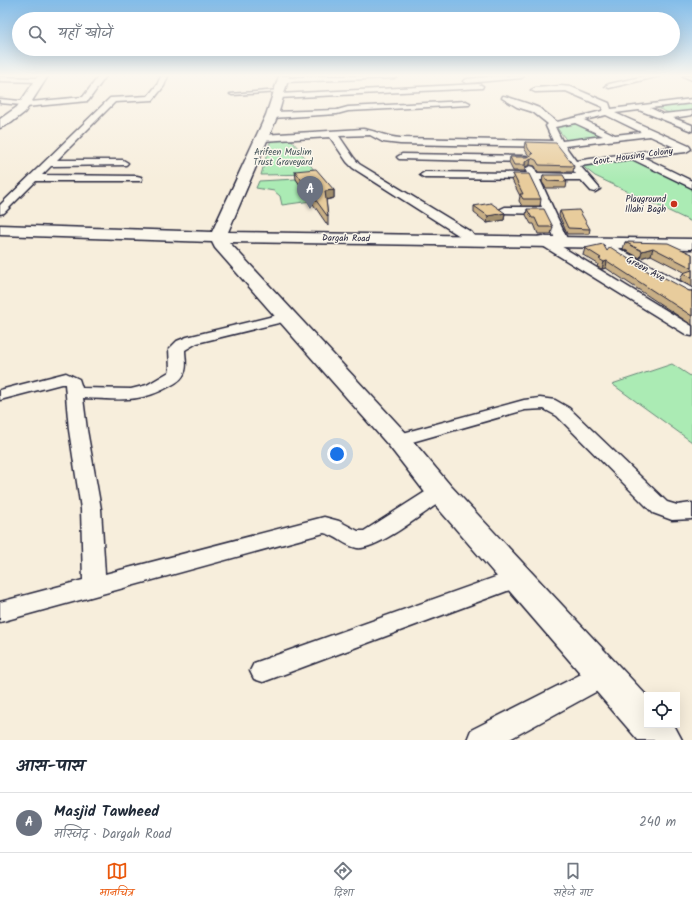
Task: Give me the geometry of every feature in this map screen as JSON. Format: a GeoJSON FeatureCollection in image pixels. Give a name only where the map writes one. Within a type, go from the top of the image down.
{"type":"FeatureCollection","features":[{"type":"Feature","properties":{"kind":"street"},"geometry":{"type":"LineString","coordinates":[[0,124],[12,118],[19,111]]}},
{"type":"Feature","properties":{"kind":"street"},"geometry":{"type":"LineString","coordinates":[[0,211],[102,111]]}},
{"type":"Feature","properties":{"kind":"street"},"geometry":{"type":"LineString","coordinates":[[272,111],[262,138],[220,230],[219,237],[221,244],[398,440],[440,492],[644,719]]}},
{"type":"Feature","properties":{"kind":"street"},"geometry":{"type":"LineString","coordinates":[[332,111],[336,112],[342,111]]}},
{"type":"Feature","properties":{"kind":"street"},"geometry":{"type":"LineString","coordinates":[[537,111],[554,124]]}},
{"type":"Feature","properties":{"kind":"street"},"geometry":{"type":"LineString","coordinates":[[595,189],[583,177],[559,144],[550,126],[616,111]]}},
{"type":"Feature","properties":{"kind":"street"},"geometry":{"type":"LineString","coordinates":[[649,111],[692,128]]}},
{"type":"Feature","properties":{"kind":"street"},"geometry":{"type":"LineString","coordinates":[[606,112],[651,133],[689,148]]}},
{"type":"Feature","properties":{"kind":"street"},"geometry":{"type":"LineString","coordinates":[[663,116],[692,113]]}},
{"type":"Feature","properties":{"kind":"street"},"geometry":{"type":"LineString","coordinates":[[576,120],[615,138]]}},
{"type":"Feature","properties":{"kind":"street"},"geometry":{"type":"LineString","coordinates":[[262,138],[363,132],[372,133],[386,140],[396,141],[559,144],[651,133]]}},
{"type":"Feature","properties":{"kind":"street"},"geometry":{"type":"LineString","coordinates":[[333,134],[350,160],[356,166],[467,235],[471,240]]}},
{"type":"Feature","properties":{"kind":"street"},"geometry":{"type":"LineString","coordinates":[[516,143],[526,159],[562,241]]}},
{"type":"Feature","properties":{"kind":"street","name":"Govt. Housing Colony"},"geometry":{"type":"LineString","coordinates":[[574,164],[689,148]]}},
{"type":"Feature","properties":{"kind":"street"},"geometry":{"type":"LineString","coordinates":[[674,150],[692,158]]}},
{"type":"Feature","properties":{"kind":"street"},"geometry":{"type":"LineString","coordinates":[[634,156],[692,185]]}},
{"type":"Feature","properties":{"kind":"street"},"geometry":{"type":"LineString","coordinates":[[402,157],[526,159]]}},
{"type":"Feature","properties":{"kind":"street"},"geometry":{"type":"LineString","coordinates":[[49,163],[123,163]]}},
{"type":"Feature","properties":{"kind":"street"},"geometry":{"type":"LineString","coordinates":[[425,175],[583,177]]}},
{"type":"Feature","properties":{"kind":"street"},"geometry":{"type":"LineString","coordinates":[[33,178],[137,179]]}},
{"type":"Feature","properties":{"kind":"street"},"geometry":{"type":"LineString","coordinates":[[505,210],[550,211]]}},
{"type":"Feature","properties":{"kind":"street","name":"Dargah Road"},"geometry":{"type":"LineString","coordinates":[[0,230],[219,237],[542,240],[692,244]]}},
{"type":"Feature","properties":{"kind":"street"},"geometry":{"type":"LineString","coordinates":[[542,240],[692,332]]}},
{"type":"Feature","properties":{"kind":"street","name":"Green Ave"},"geometry":{"type":"LineString","coordinates":[[599,242],[692,294]]}},
{"type":"Feature","properties":{"kind":"street"},"geometry":{"type":"LineString","coordinates":[[665,243],[692,257]]}},
{"type":"Feature","properties":{"kind":"street"},"geometry":{"type":"LineString","coordinates":[[74,393],[143,393],[171,380],[176,374],[178,369],[177,349],[182,344],[192,340],[286,317]]}},
{"type":"Feature","properties":{"kind":"street"},"geometry":{"type":"LineString","coordinates":[[0,395],[66,378],[73,382],[78,430],[90,509],[95,587]]}},
{"type":"Feature","properties":{"kind":"street"},"geometry":{"type":"LineString","coordinates":[[398,440],[524,405],[543,402],[554,406],[563,412],[655,504],[664,511],[676,514],[692,511]]}},
{"type":"Feature","properties":{"kind":"street"},"geometry":{"type":"LineString","coordinates":[[0,612],[324,525],[332,526],[353,539],[363,541],[372,537],[440,492]]}},
{"type":"Feature","properties":{"kind":"street"},"geometry":{"type":"LineString","coordinates":[[263,671],[518,578]]}},
{"type":"Feature","properties":{"kind":"street"},"geometry":{"type":"LineString","coordinates":[[481,740],[603,675]]}},
{"type":"Feature","properties":{"kind":"street"},"geometry":{"type":"LineString","coordinates":[[652,728],[663,740]]}},
{"type":"Feature","properties":{"kind":"green space"},"geometry":{"type":"Polygon","coordinates":[[[663,111],[692,111],[692,111],[672,114],[663,111]]]}},
{"type":"Feature","properties":{"kind":"green space"},"geometry":{"type":"Polygon","coordinates":[[[578,121],[608,137],[568,142],[557,128],[559,126],[578,121]]]}},
{"type":"Feature","properties":{"kind":"green space","name":"Arifeen Muslim Trust Graveyard"},"geometry":{"type":"Polygon","coordinates":[[[271,139],[291,139],[317,174],[261,175],[271,139]]]}},
{"type":"Feature","properties":{"kind":"green space","name":"Playground Illahi Bagh"},"geometry":{"type":"Polygon","coordinates":[[[634,157],[692,187],[692,222],[595,176],[581,165],[634,157]]]}},
{"type":"Feature","properties":{"kind":"green space"},"geometry":{"type":"Polygon","coordinates":[[[296,179],[311,201],[282,205],[280,196],[274,191],[256,188],[259,181],[296,179]]]}},
{"type":"Feature","properties":{"kind":"green space"},"geometry":{"type":"Polygon","coordinates":[[[672,364],[692,377],[692,442],[612,384],[672,364]]]}},
{"type":"Feature","properties":{"kind":"building"},"geometry":{"type":"Polygon","coordinates":[[[525,142],[556,143],[574,166],[539,165],[536,160],[531,158],[525,162],[525,165],[514,165],[510,157],[528,157],[533,154],[525,142]]]}},
{"type":"Feature","properties":{"kind":"building"},"geometry":{"type":"Polygon","coordinates":[[[316,169],[334,190],[325,191],[328,217],[295,171],[316,169]]]}},
{"type":"Feature","properties":{"kind":"building"},"geometry":{"type":"Polygon","coordinates":[[[513,174],[529,174],[541,199],[523,199],[520,194],[523,194],[513,174]]]}},
{"type":"Feature","properties":{"kind":"building"},"geometry":{"type":"Polygon","coordinates":[[[543,175],[563,175],[567,182],[547,181],[543,175]]]}},
{"type":"Feature","properties":{"kind":"building"},"geometry":{"type":"Polygon","coordinates":[[[491,203],[505,213],[488,216],[474,206],[491,203]]]}},
{"type":"Feature","properties":{"kind":"building"},"geometry":{"type":"Polygon","coordinates":[[[527,209],[544,209],[553,227],[539,227],[535,218],[532,218],[527,209]]]}},
{"type":"Feature","properties":{"kind":"building"},"geometry":{"type":"Polygon","coordinates":[[[579,210],[590,229],[568,228],[560,211],[579,210]]]}},
{"type":"Feature","properties":{"kind":"building"},"geometry":{"type":"Polygon","coordinates":[[[625,242],[668,243],[692,254],[692,268],[653,248],[642,251],[625,242]]]}},
{"type":"Feature","properties":{"kind":"building"},"geometry":{"type":"Polygon","coordinates":[[[603,244],[607,251],[610,247],[660,279],[665,278],[689,291],[692,291],[692,316],[607,261],[604,262],[599,259],[601,258],[585,248],[603,244]]]}},
{"type":"Feature","properties":{"kind":"building"},"geometry":{"type":"Polygon","coordinates":[[[692,270],[692,278],[683,273],[692,270]]]}},
{"type":"Feature","properties":{"kind":"place","name":"Playground Illahi Bagh"},"geometry":{"type":"Point","coordinates":[674,204]}},
{"type":"Feature","properties":{"kind":"place","name":"Masjid Tawheed"},"geometry":{"type":"Point","coordinates":[310,209]}}]}
